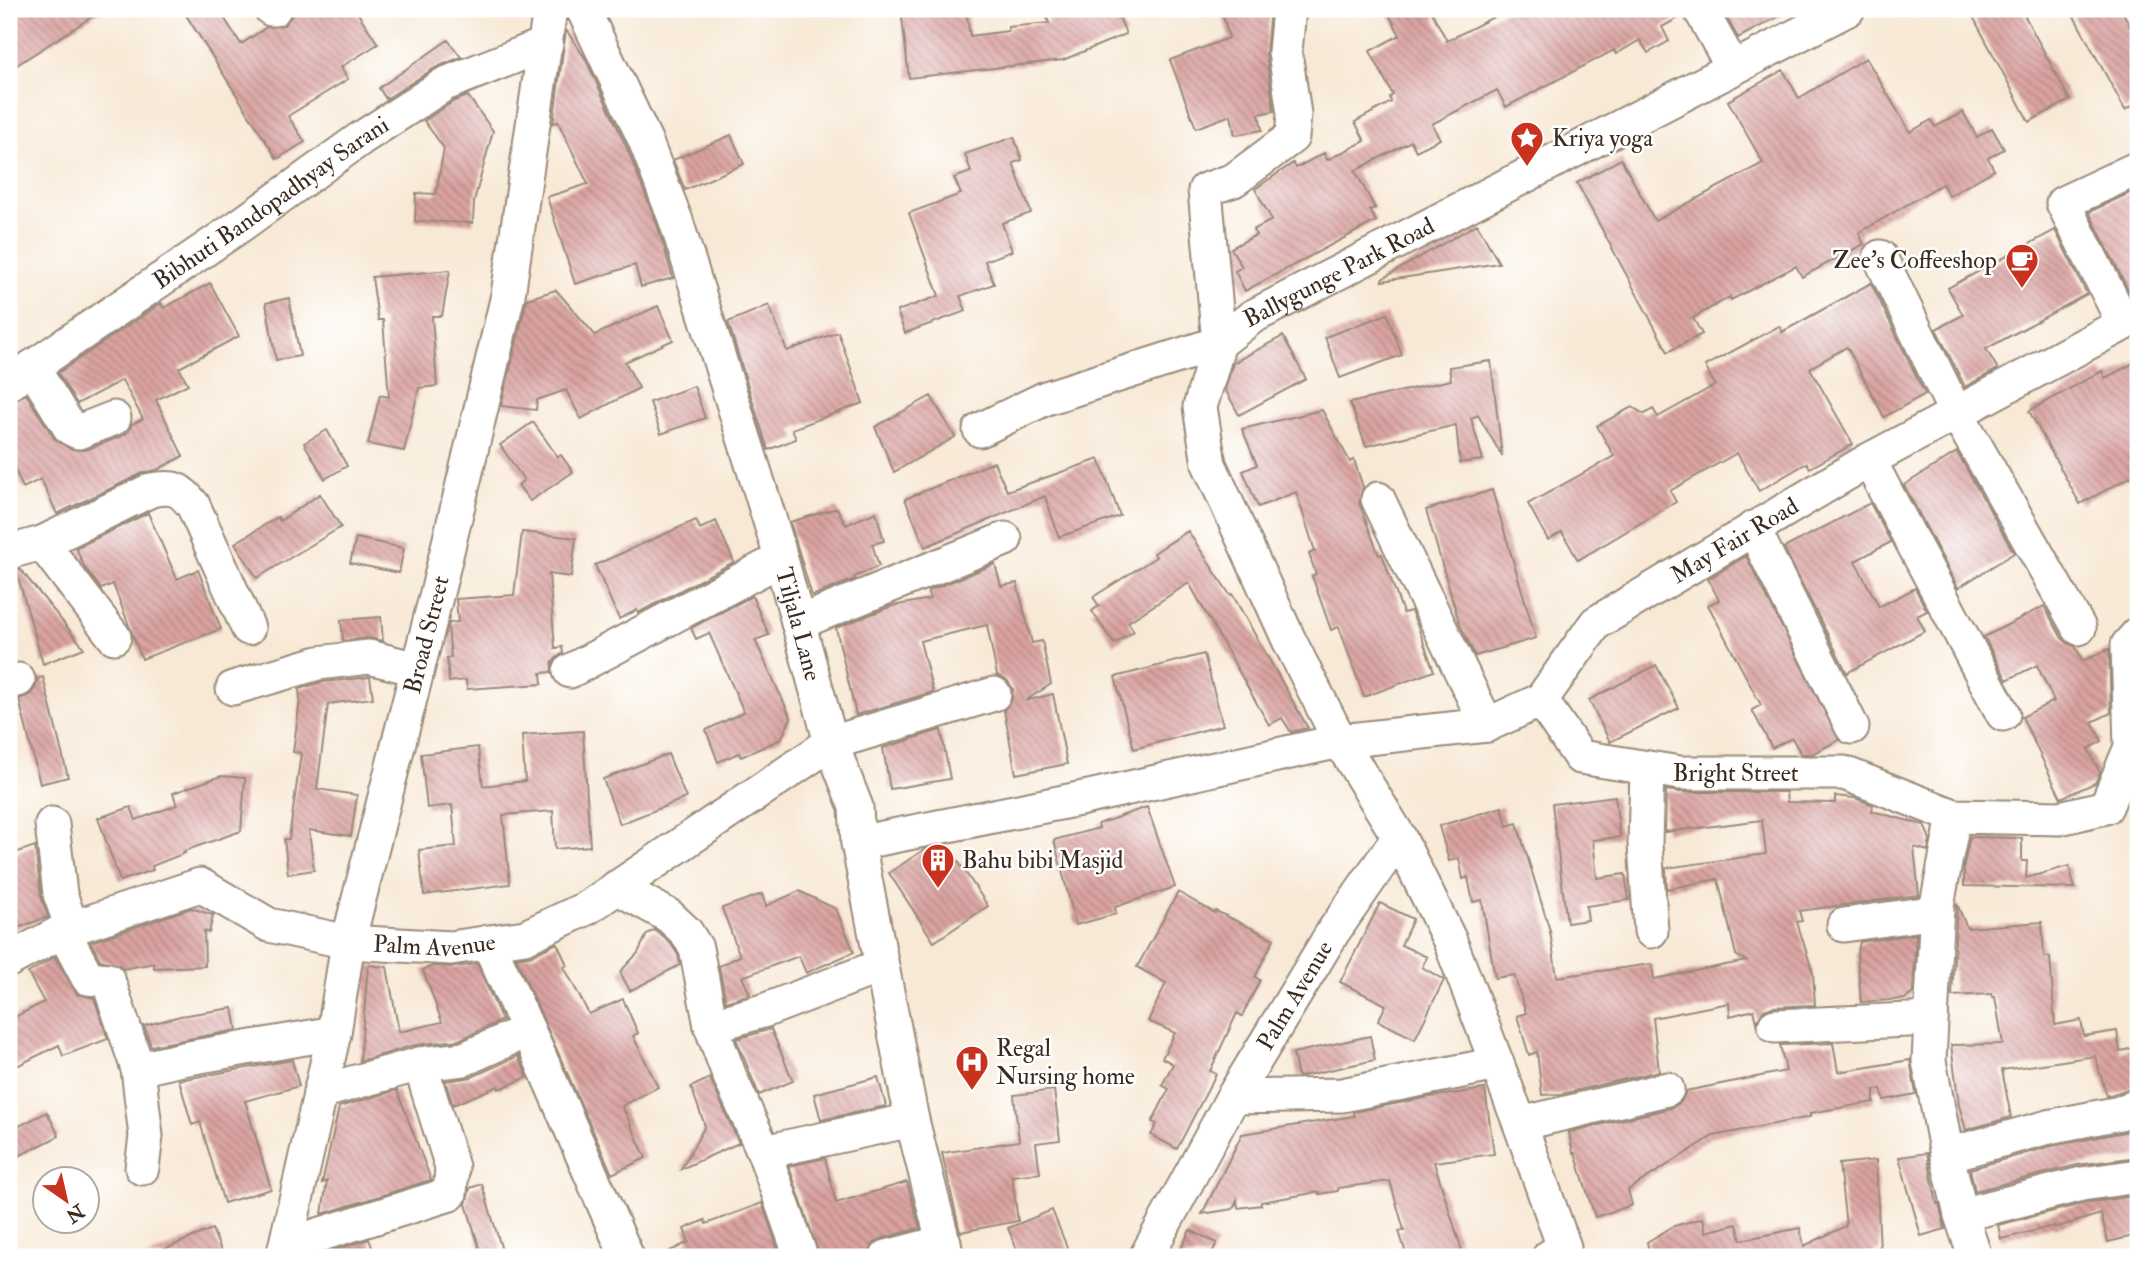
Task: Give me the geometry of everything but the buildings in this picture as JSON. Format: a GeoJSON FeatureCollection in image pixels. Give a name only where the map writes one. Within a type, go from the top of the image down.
{"type":"FeatureCollection","features":[{"type":"Feature","properties":{"kind":"street","name":"Broad Street"},"geometry":{"type":"LineString","coordinates":[[285,1251],[334,1032],[348,942],[508,295],[550,9]]}},
{"type":"Feature","properties":{"kind":"street","name":"Tiljala Lane"},"geometry":{"type":"LineString","coordinates":[[583,9],[645,140],[676,220],[781,559],[831,743],[856,807],[858,843],[881,966],[912,1120],[945,1250]]}},
{"type":"Feature","properties":{"kind":"street"},"geometry":{"type":"LineString","coordinates":[[980,430],[1045,398],[1219,343],[1205,190],[1234,180],[1292,137],[1294,114],[1285,52],[1289,9]]}},
{"type":"Feature","properties":{"kind":"street"},"geometry":{"type":"LineString","coordinates":[[1700,9],[1733,68]]}},
{"type":"Feature","properties":{"kind":"street","name":"Ballygunge Park Road"},"geometry":{"type":"LineString","coordinates":[[1340,741],[1209,464],[1200,407],[1219,343],[1252,317],[1848,9]]}},
{"type":"Feature","properties":{"kind":"street","name":"Bibhuti Bandopadhyay Sarani"},"geometry":{"type":"LineString","coordinates":[[20,375],[227,234],[360,139],[444,84],[546,44]]}},
{"type":"Feature","properties":{"kind":"street"},"geometry":{"type":"LineString","coordinates":[[2131,320],[2063,203],[2138,168]]}},
{"type":"Feature","properties":{"kind":"street"},"geometry":{"type":"LineString","coordinates":[[1880,257],[1957,413],[2079,628]]}},
{"type":"Feature","properties":{"kind":"street","name":"May Fair Road"},"geometry":{"type":"LineString","coordinates":[[858,843],[1084,798],[1340,741],[1487,725],[1541,699],[1596,623],[1868,460],[2131,320]]}},
{"type":"Feature","properties":{"kind":"street"},"geometry":{"type":"LineString","coordinates":[[20,375],[69,428],[78,432],[114,418]]}},
{"type":"Feature","properties":{"kind":"street"},"geometry":{"type":"LineString","coordinates":[[1868,460],[2003,714]]}},
{"type":"Feature","properties":{"kind":"street"},"geometry":{"type":"LineString","coordinates":[[9,552],[42,543],[151,490],[169,487],[182,492],[193,505],[248,628]]}},
{"type":"Feature","properties":{"kind":"street"},"geometry":{"type":"LineString","coordinates":[[1378,499],[1487,725]]}},
{"type":"Feature","properties":{"kind":"street"},"geometry":{"type":"LineString","coordinates":[[1753,528],[1852,727]]}},
{"type":"Feature","properties":{"kind":"street"},"geometry":{"type":"LineString","coordinates":[[798,623],[1005,539]]}},
{"type":"Feature","properties":{"kind":"street"},"geometry":{"type":"LineString","coordinates":[[42,543],[114,638]]}},
{"type":"Feature","properties":{"kind":"street"},"geometry":{"type":"LineString","coordinates":[[570,671],[781,559]]}},
{"type":"Feature","properties":{"kind":"street","name":"Bright Street"},"geometry":{"type":"LineString","coordinates":[[1541,699],[1580,757],[1680,774],[1844,774],[1954,816],[2060,818],[2106,807],[2131,747],[2129,646],[2138,634]]}},
{"type":"Feature","properties":{"kind":"street"},"geometry":{"type":"LineString","coordinates":[[233,688],[318,663],[369,657],[417,669]]}},
{"type":"Feature","properties":{"kind":"street","name":"Palm Avenue"},"geometry":{"type":"LineString","coordinates":[[9,960],[67,929],[200,885],[269,925],[348,942],[451,948],[525,937],[587,908],[831,743],[993,694]]}},
{"type":"Feature","properties":{"kind":"street"},"geometry":{"type":"LineString","coordinates":[[1340,741],[1399,837],[1450,941],[1564,1247],[1549,1257]]}},
{"type":"Feature","properties":{"kind":"street"},"geometry":{"type":"LineString","coordinates":[[1647,768],[1645,844],[1651,930]]}},
{"type":"Feature","properties":{"kind":"street"},"geometry":{"type":"LineString","coordinates":[[1954,816],[1937,912],[1929,1061],[1947,1155],[1961,1214],[1975,1257]]}},
{"type":"Feature","properties":{"kind":"street"},"geometry":{"type":"LineString","coordinates":[[52,824],[67,929],[88,978],[108,980],[138,1069],[146,1136],[142,1168]]}},
{"type":"Feature","properties":{"kind":"street","name":"Palm Avenue"},"geometry":{"type":"LineString","coordinates":[[1146,1257],[1233,1097],[1333,932],[1399,837]]}},
{"type":"Feature","properties":{"kind":"street"},"geometry":{"type":"LineString","coordinates":[[617,887],[669,916],[686,932],[696,948],[711,1026],[730,1077],[764,1152],[801,1257]]}},
{"type":"Feature","properties":{"kind":"street"},"geometry":{"type":"LineString","coordinates":[[1844,925],[1937,912]]}},
{"type":"Feature","properties":{"kind":"street"},"geometry":{"type":"LineString","coordinates":[[488,942],[627,1257]]}},
{"type":"Feature","properties":{"kind":"street"},"geometry":{"type":"LineString","coordinates":[[711,1026],[766,1010],[881,966]]}},
{"type":"Feature","properties":{"kind":"street"},"geometry":{"type":"LineString","coordinates":[[1774,1026],[1931,1019]]}},
{"type":"Feature","properties":{"kind":"street"},"geometry":{"type":"LineString","coordinates":[[320,1092],[420,1064],[464,1059],[528,1030]]}},
{"type":"Feature","properties":{"kind":"street"},"geometry":{"type":"LineString","coordinates":[[138,1069],[334,1032]]}},
{"type":"Feature","properties":{"kind":"street"},"geometry":{"type":"LineString","coordinates":[[285,1251],[450,1194],[452,1167],[420,1064]]}},
{"type":"Feature","properties":{"kind":"street"},"geometry":{"type":"LineString","coordinates":[[1233,1097],[1342,1095],[1497,1065]]}},
{"type":"Feature","properties":{"kind":"street"},"geometry":{"type":"LineString","coordinates":[[1520,1124],[1667,1089]]}},
{"type":"Feature","properties":{"kind":"street"},"geometry":{"type":"LineString","coordinates":[[1947,1155],[2048,1127],[2120,1113],[2138,1105]]}},
{"type":"Feature","properties":{"kind":"street"},"geometry":{"type":"LineString","coordinates":[[764,1152],[912,1120]]}},
{"type":"Feature","properties":{"kind":"street"},"geometry":{"type":"LineString","coordinates":[[1961,1214],[2082,1184],[2138,1176]]}},
{"type":"Feature","properties":{"kind":"street"},"geometry":{"type":"LineString","coordinates":[[887,1257],[945,1250]]}},
{"type":"Feature","properties":{"kind":"place","name":"Kriya yoga"},"geometry":{"type":"Point","coordinates":[1527,168]}},
{"type":"Feature","properties":{"kind":"place","name":"Zee’s Coffeeshop"},"geometry":{"type":"Point","coordinates":[2022,290]}},
{"type":"Feature","properties":{"kind":"place","name":"Bahu bibi Masjid"},"geometry":{"type":"Point","coordinates":[938,890]}},
{"type":"Feature","properties":{"kind":"place","name":"Regal Nursing home"},"geometry":{"type":"Point","coordinates":[972,1092]}}]}
